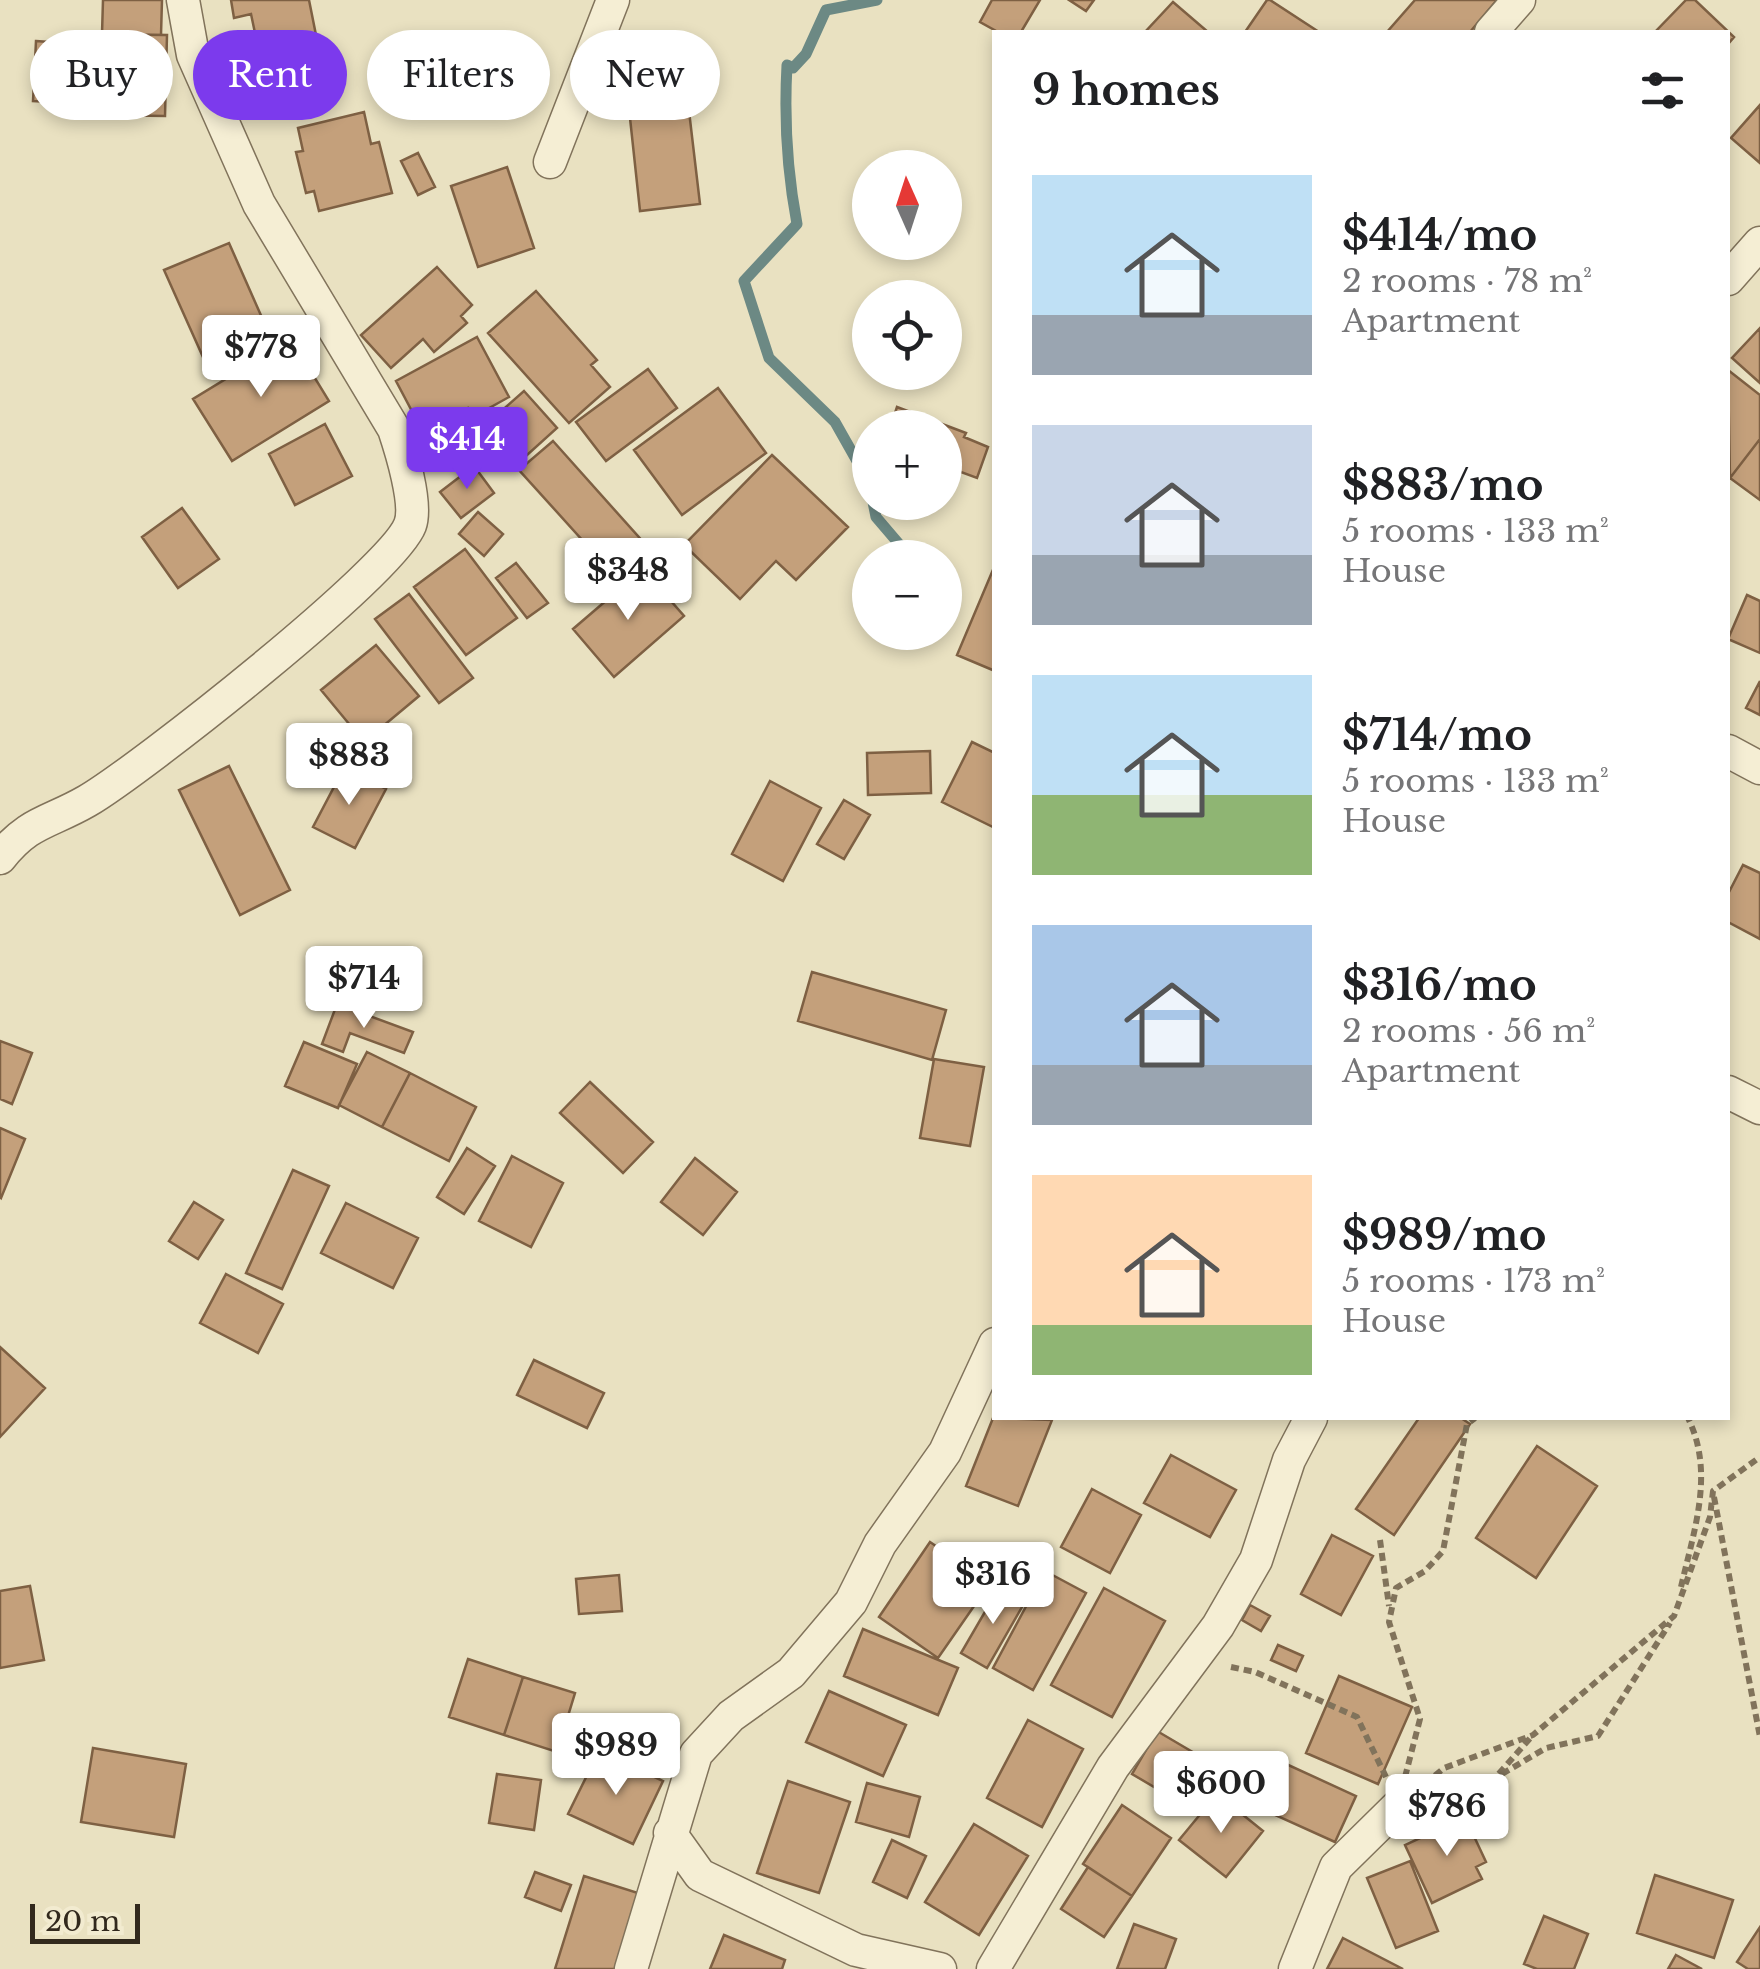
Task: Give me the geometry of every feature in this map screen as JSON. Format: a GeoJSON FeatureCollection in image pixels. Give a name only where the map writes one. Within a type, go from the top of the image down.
{"type":"FeatureCollection","features":[{"type":"Feature","properties":{"kind":"street"},"geometry":{"type":"LineString","coordinates":[[0,858],[20,832],[87,801],[234,688],[385,562],[411,524],[406,465],[394,429],[259,204],[193,55],[183,0]]}},
{"type":"Feature","properties":{"kind":"street"},"geometry":{"type":"LineString","coordinates":[[550,162],[613,0]]}},
{"type":"Feature","properties":{"kind":"street"},"geometry":{"type":"LineString","coordinates":[[1494,30],[1519,0]]}},
{"type":"Feature","properties":{"kind":"street"},"geometry":{"type":"LineString","coordinates":[[1730,277],[1760,243]]}},
{"type":"Feature","properties":{"kind":"street"},"geometry":{"type":"LineString","coordinates":[[1730,752],[1760,768]]}},
{"type":"Feature","properties":{"kind":"street"},"geometry":{"type":"LineString","coordinates":[[1730,1093],[1760,1108]]}},
{"type":"Feature","properties":{"kind":"street"},"geometry":{"type":"LineString","coordinates":[[631,1969],[696,1754],[730,1716],[790,1673],[851,1602],[880,1544],[944,1452],[992,1350]]}},
{"type":"Feature","properties":{"kind":"street"},"geometry":{"type":"LineString","coordinates":[[993,1969],[1113,1767],[1218,1626],[1256,1560],[1289,1460],[1309,1420]]}},
{"type":"Feature","properties":{"kind":"street"},"geometry":{"type":"LineString","coordinates":[[1295,1969],[1336,1866],[1399,1805]]}},
{"type":"Feature","properties":{"kind":"street"},"geometry":{"type":"LineString","coordinates":[[670,1834],[700,1875],[856,1950],[940,1969]]}},
{"type":"Feature","properties":{"kind":"path"},"geometry":{"type":"LineString","coordinates":[[1389,1622],[1396,1588],[1425,1571],[1443,1551],[1467,1424],[1472,1420]]}},
{"type":"Feature","properties":{"kind":"path"},"geometry":{"type":"LineString","coordinates":[[1474,1803],[1533,1735],[1674,1616],[1703,1494],[1699,1440],[1689,1420]]}},
{"type":"Feature","properties":{"kind":"path"},"geometry":{"type":"LineString","coordinates":[[1502,1774],[1546,1748],[1598,1736],[1674,1616],[1710,1517],[1713,1491],[1760,1457]]}},
{"type":"Feature","properties":{"kind":"path"},"geometry":{"type":"LineString","coordinates":[[1713,1491],[1760,1737]]}},
{"type":"Feature","properties":{"kind":"path"},"geometry":{"type":"LineString","coordinates":[[1380,1540],[1389,1622],[1420,1720],[1399,1805]]}},
{"type":"Feature","properties":{"kind":"path"},"geometry":{"type":"LineString","coordinates":[[1218,1666],[1239,1669],[1357,1717],[1399,1805]]}},
{"type":"Feature","properties":{"kind":"path"},"geometry":{"type":"LineString","coordinates":[[1399,1805],[1444,1768],[1533,1735]]}},
{"type":"Feature","properties":{"kind":"building"},"geometry":{"type":"Polygon","coordinates":[[[103,0],[162,0],[161,30],[102,30],[103,0]]]}},
{"type":"Feature","properties":{"kind":"building"},"geometry":{"type":"Polygon","coordinates":[[[231,0],[309,0],[315,30],[254,30],[251,14],[234,18],[231,0]]]}},
{"type":"Feature","properties":{"kind":"building"},"geometry":{"type":"Polygon","coordinates":[[[992,0],[1040,0],[1022,30],[994,30],[980,22],[992,0]]]}},
{"type":"Feature","properties":{"kind":"building"},"geometry":{"type":"Polygon","coordinates":[[[1069,0],[1094,0],[1086,11],[1069,0]]]}},
{"type":"Feature","properties":{"kind":"building"},"geometry":{"type":"Polygon","coordinates":[[[1270,0],[1316,30],[1246,30],[1270,0]]]}},
{"type":"Feature","properties":{"kind":"building"},"geometry":{"type":"Polygon","coordinates":[[[1415,0],[1497,0],[1472,30],[1389,30],[1415,0]]]}},
{"type":"Feature","properties":{"kind":"building"},"geometry":{"type":"Polygon","coordinates":[[[1686,0],[1695,0],[1727,30],[1657,30],[1686,0]]]}},
{"type":"Feature","properties":{"kind":"building"},"geometry":{"type":"Polygon","coordinates":[[[1173,2],[1206,30],[1147,30],[1173,2]]]}},
{"type":"Feature","properties":{"kind":"building"},"geometry":{"type":"Polygon","coordinates":[[[1760,105],[1760,163],[1731,138],[1760,105]]]}},
{"type":"Feature","properties":{"kind":"building"},"geometry":{"type":"Polygon","coordinates":[[[364,112],[371,144],[379,142],[392,193],[319,211],[314,191],[306,193],[296,152],[303,151],[298,128],[347,120],[347,116],[364,112]]]}},
{"type":"Feature","properties":{"kind":"building"},"geometry":{"type":"Polygon","coordinates":[[[630,120],[690,120],[700,204],[640,211],[630,120]]]}},
{"type":"Feature","properties":{"kind":"building"},"geometry":{"type":"Polygon","coordinates":[[[418,153],[435,187],[418,195],[401,161],[418,153]]]}},
{"type":"Feature","properties":{"kind":"building"},"geometry":{"type":"Polygon","coordinates":[[[507,167],[534,248],[478,267],[451,186],[507,167]]]}},
{"type":"Feature","properties":{"kind":"building"},"geometry":{"type":"Polygon","coordinates":[[[229,243],[271,338],[207,366],[164,270],[229,243]]]}},
{"type":"Feature","properties":{"kind":"building"},"geometry":{"type":"Polygon","coordinates":[[[437,267],[472,305],[461,316],[467,323],[434,352],[423,339],[391,368],[361,335],[437,267]]]}},
{"type":"Feature","properties":{"kind":"building"},"geometry":{"type":"Polygon","coordinates":[[[536,291],[597,360],[591,365],[610,387],[569,423],[488,333],[536,291]]]}},
{"type":"Feature","properties":{"kind":"building"},"geometry":{"type":"Polygon","coordinates":[[[1760,328],[1760,383],[1732,358],[1760,328]]]}},
{"type":"Feature","properties":{"kind":"building"},"geometry":{"type":"Polygon","coordinates":[[[477,337],[509,397],[473,417],[468,408],[423,432],[396,381],[477,337]]]}},
{"type":"Feature","properties":{"kind":"building"},"geometry":{"type":"Polygon","coordinates":[[[291,339],[329,401],[232,461],[193,399],[291,339]]]}},
{"type":"Feature","properties":{"kind":"building"},"geometry":{"type":"Polygon","coordinates":[[[648,369],[677,408],[606,461],[576,422],[648,369]]]}},
{"type":"Feature","properties":{"kind":"building"},"geometry":{"type":"Polygon","coordinates":[[[1730,372],[1760,395],[1760,439],[1730,478],[1730,372]]]}},
{"type":"Feature","properties":{"kind":"building"},"geometry":{"type":"Polygon","coordinates":[[[718,388],[766,453],[682,515],[634,450],[718,388]]]}},
{"type":"Feature","properties":{"kind":"building"},"geometry":{"type":"Polygon","coordinates":[[[524,391],[557,428],[516,465],[482,428],[524,391]]]}},
{"type":"Feature","properties":{"kind":"building"},"geometry":{"type":"Polygon","coordinates":[[[325,424],[352,476],[295,505],[269,454],[325,424]]]}},
{"type":"Feature","properties":{"kind":"building"},"geometry":{"type":"Polygon","coordinates":[[[962,431],[966,433],[964,437],[988,447],[977,478],[962,472],[962,431]]]}},
{"type":"Feature","properties":{"kind":"building"},"geometry":{"type":"Polygon","coordinates":[[[1760,439],[1760,500],[1730,478],[1760,439]]]}},
{"type":"Feature","properties":{"kind":"building"},"geometry":{"type":"Polygon","coordinates":[[[553,441],[645,544],[612,573],[519,470],[553,441]]]}},
{"type":"Feature","properties":{"kind":"building"},"geometry":{"type":"Polygon","coordinates":[[[772,455],[848,527],[796,580],[776,561],[740,599],[684,545],[772,455]]]}},
{"type":"Feature","properties":{"kind":"building"},"geometry":{"type":"Polygon","coordinates":[[[474,466],[494,493],[461,518],[440,492],[474,466]]]}},
{"type":"Feature","properties":{"kind":"building"},"geometry":{"type":"Polygon","coordinates":[[[182,508],[219,559],[178,588],[142,537],[182,508]]]}},
{"type":"Feature","properties":{"kind":"building"},"geometry":{"type":"Polygon","coordinates":[[[478,512],[503,534],[484,556],[459,534],[478,512]]]}},
{"type":"Feature","properties":{"kind":"building"},"geometry":{"type":"Polygon","coordinates":[[[465,549],[517,618],[466,655],[414,587],[465,549]]]}},
{"type":"Feature","properties":{"kind":"building"},"geometry":{"type":"Polygon","coordinates":[[[516,563],[548,603],[527,618],[496,578],[516,563]]]}},
{"type":"Feature","properties":{"kind":"building"},"geometry":{"type":"Polygon","coordinates":[[[643,569],[684,616],[614,677],[573,629],[643,569]]]}},
{"type":"Feature","properties":{"kind":"building"},"geometry":{"type":"Polygon","coordinates":[[[992,572],[992,670],[957,655],[992,572]]]}},
{"type":"Feature","properties":{"kind":"building"},"geometry":{"type":"Polygon","coordinates":[[[409,594],[473,678],[439,703],[375,619],[409,594]]]}},
{"type":"Feature","properties":{"kind":"building"},"geometry":{"type":"Polygon","coordinates":[[[1747,595],[1760,601],[1760,653],[1730,640],[1747,595]]]}},
{"type":"Feature","properties":{"kind":"building"},"geometry":{"type":"Polygon","coordinates":[[[376,645],[419,696],[364,742],[321,690],[376,645]]]}},
{"type":"Feature","properties":{"kind":"building"},"geometry":{"type":"Polygon","coordinates":[[[1760,681],[1760,715],[1746,708],[1760,681]]]}},
{"type":"Feature","properties":{"kind":"building"},"geometry":{"type":"Polygon","coordinates":[[[972,742],[992,752],[992,827],[942,802],[972,742]]]}},
{"type":"Feature","properties":{"kind":"building"},"geometry":{"type":"Polygon","coordinates":[[[930,751],[931,793],[868,795],[867,753],[930,751]]]}},
{"type":"Feature","properties":{"kind":"building"},"geometry":{"type":"Polygon","coordinates":[[[229,766],[290,890],[240,915],[179,790],[229,766]]]}},
{"type":"Feature","properties":{"kind":"building"},"geometry":{"type":"Polygon","coordinates":[[[344,768],[386,789],[355,848],[313,827],[344,768]]]}},
{"type":"Feature","properties":{"kind":"building"},"geometry":{"type":"Polygon","coordinates":[[[770,781],[821,808],[783,881],[732,854],[770,781]]]}},
{"type":"Feature","properties":{"kind":"building"},"geometry":{"type":"Polygon","coordinates":[[[844,800],[870,815],[844,859],[817,844],[844,800]]]}},
{"type":"Feature","properties":{"kind":"building"},"geometry":{"type":"Polygon","coordinates":[[[1743,865],[1760,873],[1760,939],[1730,923],[1730,890],[1743,865]]]}},
{"type":"Feature","properties":{"kind":"building"},"geometry":{"type":"Polygon","coordinates":[[[812,972],[946,1010],[932,1060],[798,1021],[812,972]]]}},
{"type":"Feature","properties":{"kind":"building"},"geometry":{"type":"Polygon","coordinates":[[[337,1004],[413,1032],[404,1053],[350,1033],[343,1052],[322,1044],[337,1004]]]}},
{"type":"Feature","properties":{"kind":"building"},"geometry":{"type":"Polygon","coordinates":[[[0,1041],[32,1053],[12,1104],[0,1099],[0,1041]]]}},
{"type":"Feature","properties":{"kind":"building"},"geometry":{"type":"Polygon","coordinates":[[[304,1042],[357,1064],[338,1108],[285,1086],[304,1042]]]}},
{"type":"Feature","properties":{"kind":"building"},"geometry":{"type":"Polygon","coordinates":[[[367,1052],[410,1073],[382,1127],[339,1105],[367,1052]]]}},
{"type":"Feature","properties":{"kind":"building"},"geometry":{"type":"Polygon","coordinates":[[[934,1059],[984,1067],[970,1146],[920,1138],[934,1059]]]}},
{"type":"Feature","properties":{"kind":"building"},"geometry":{"type":"Polygon","coordinates":[[[410,1073],[476,1107],[449,1161],[382,1127],[410,1073]]]}},
{"type":"Feature","properties":{"kind":"building"},"geometry":{"type":"Polygon","coordinates":[[[590,1082],[653,1142],[623,1173],[560,1113],[590,1082]]]}},
{"type":"Feature","properties":{"kind":"building"},"geometry":{"type":"Polygon","coordinates":[[[0,1128],[25,1139],[1,1198],[0,1197],[0,1128]]]}},
{"type":"Feature","properties":{"kind":"building"},"geometry":{"type":"Polygon","coordinates":[[[467,1148],[495,1166],[464,1214],[437,1197],[467,1148]]]}},
{"type":"Feature","properties":{"kind":"building"},"geometry":{"type":"Polygon","coordinates":[[[512,1156],[563,1183],[531,1247],[479,1221],[512,1156]]]}},
{"type":"Feature","properties":{"kind":"building"},"geometry":{"type":"Polygon","coordinates":[[[695,1158],[737,1192],[703,1235],[661,1202],[695,1158]]]}},
{"type":"Feature","properties":{"kind":"building"},"geometry":{"type":"Polygon","coordinates":[[[293,1170],[329,1186],[282,1289],[246,1273],[293,1170]]]}},
{"type":"Feature","properties":{"kind":"building"},"geometry":{"type":"Polygon","coordinates":[[[194,1202],[223,1220],[198,1259],[169,1241],[194,1202]]]}},
{"type":"Feature","properties":{"kind":"building"},"geometry":{"type":"Polygon","coordinates":[[[346,1203],[418,1238],[393,1288],[321,1253],[346,1203]]]}},
{"type":"Feature","properties":{"kind":"building"},"geometry":{"type":"Polygon","coordinates":[[[226,1274],[283,1304],[258,1353],[200,1323],[226,1274]]]}},
{"type":"Feature","properties":{"kind":"building"},"geometry":{"type":"Polygon","coordinates":[[[0,1347],[45,1388],[0,1437],[0,1347]]]}},
{"type":"Feature","properties":{"kind":"building"},"geometry":{"type":"Polygon","coordinates":[[[534,1360],[604,1393],[587,1428],[517,1395],[534,1360]]]}},
{"type":"Feature","properties":{"kind":"building"},"geometry":{"type":"Polygon","coordinates":[[[992,1420],[1052,1420],[1018,1506],[966,1486],[992,1420]]]}},
{"type":"Feature","properties":{"kind":"building"},"geometry":{"type":"Polygon","coordinates":[[[1418,1420],[1464,1420],[1470,1424],[1394,1535],[1356,1509],[1418,1420]]]}},
{"type":"Feature","properties":{"kind":"building"},"geometry":{"type":"Polygon","coordinates":[[[1537,1446],[1597,1486],[1536,1578],[1476,1538],[1537,1446]]]}},
{"type":"Feature","properties":{"kind":"building"},"geometry":{"type":"Polygon","coordinates":[[[1171,1455],[1236,1490],[1210,1537],[1144,1503],[1171,1455]]]}},
{"type":"Feature","properties":{"kind":"building"},"geometry":{"type":"Polygon","coordinates":[[[1092,1489],[1141,1515],[1110,1573],[1061,1547],[1092,1489]]]}},
{"type":"Feature","properties":{"kind":"building"},"geometry":{"type":"Polygon","coordinates":[[[1332,1535],[1373,1556],[1341,1615],[1301,1594],[1332,1535]]]}},
{"type":"Feature","properties":{"kind":"building"},"geometry":{"type":"Polygon","coordinates":[[[930,1542],[990,1583],[938,1658],[879,1617],[930,1542]]]}},
{"type":"Feature","properties":{"kind":"building"},"geometry":{"type":"Polygon","coordinates":[[[1045,1571],[1086,1593],[1033,1690],[993,1668],[1045,1571]]]}},
{"type":"Feature","properties":{"kind":"building"},"geometry":{"type":"Polygon","coordinates":[[[619,1575],[622,1611],[579,1614],[576,1579],[619,1575]]]}},
{"type":"Feature","properties":{"kind":"building"},"geometry":{"type":"Polygon","coordinates":[[[30,1586],[44,1660],[0,1668],[0,1591],[30,1586]]]}},
{"type":"Feature","properties":{"kind":"building"},"geometry":{"type":"Polygon","coordinates":[[[1000,1586],[1026,1600],[987,1668],[961,1653],[1000,1586]]]}},
{"type":"Feature","properties":{"kind":"building"},"geometry":{"type":"Polygon","coordinates":[[[1104,1588],[1165,1621],[1112,1717],[1051,1685],[1104,1588]]]}},
{"type":"Feature","properties":{"kind":"building"},"geometry":{"type":"Polygon","coordinates":[[[1250,1605],[1270,1616],[1261,1631],[1242,1620],[1250,1605]]]}},
{"type":"Feature","properties":{"kind":"building"},"geometry":{"type":"Polygon","coordinates":[[[863,1629],[958,1668],[938,1715],[844,1676],[863,1629]]]}},
{"type":"Feature","properties":{"kind":"building"},"geometry":{"type":"Polygon","coordinates":[[[1278,1645],[1303,1656],[1296,1671],[1271,1660],[1278,1645]]]}},
{"type":"Feature","properties":{"kind":"building"},"geometry":{"type":"Polygon","coordinates":[[[468,1659],[523,1677],[504,1735],[449,1717],[468,1659]]]}},
{"type":"Feature","properties":{"kind":"building"},"geometry":{"type":"Polygon","coordinates":[[[1339,1676],[1412,1707],[1378,1784],[1306,1753],[1339,1676]]]}},
{"type":"Feature","properties":{"kind":"building"},"geometry":{"type":"Polygon","coordinates":[[[523,1677],[575,1693],[557,1752],[504,1735],[523,1677]]]}},
{"type":"Feature","properties":{"kind":"building"},"geometry":{"type":"Polygon","coordinates":[[[829,1691],[906,1725],[883,1776],[806,1742],[829,1691]]]}},
{"type":"Feature","properties":{"kind":"building"},"geometry":{"type":"Polygon","coordinates":[[[1028,1720],[1083,1749],[1042,1827],[987,1798],[1028,1720]]]}},
{"type":"Feature","properties":{"kind":"building"},"geometry":{"type":"Polygon","coordinates":[[[1157,1731],[1218,1767],[1193,1810],[1132,1774],[1157,1731]]]}},
{"type":"Feature","properties":{"kind":"building"},"geometry":{"type":"Polygon","coordinates":[[[93,1748],[186,1764],[174,1837],[81,1822],[93,1748]]]}},
{"type":"Feature","properties":{"kind":"building"},"geometry":{"type":"Polygon","coordinates":[[[599,1751],[663,1781],[633,1844],[568,1814],[599,1751]]]}},
{"type":"Feature","properties":{"kind":"building"},"geometry":{"type":"Polygon","coordinates":[[[1273,1758],[1356,1796],[1335,1842],[1251,1804],[1273,1758]]]}},
{"type":"Feature","properties":{"kind":"building"},"geometry":{"type":"Polygon","coordinates":[[[497,1774],[541,1780],[534,1830],[489,1823],[497,1774]]]}},
{"type":"Feature","properties":{"kind":"building"},"geometry":{"type":"Polygon","coordinates":[[[788,1781],[850,1802],[819,1893],[757,1873],[788,1781]]]}},
{"type":"Feature","properties":{"kind":"building"},"geometry":{"type":"Polygon","coordinates":[[[867,1783],[920,1797],[909,1837],[856,1822],[867,1783]]]}},
{"type":"Feature","properties":{"kind":"building"},"geometry":{"type":"Polygon","coordinates":[[[1217,1794],[1263,1831],[1226,1877],[1179,1840],[1217,1794]]]}},
{"type":"Feature","properties":{"kind":"building"},"geometry":{"type":"Polygon","coordinates":[[[1122,1805],[1171,1838],[1132,1896],[1083,1864],[1122,1805]]]}},
{"type":"Feature","properties":{"kind":"building"},"geometry":{"type":"Polygon","coordinates":[[[1465,1817],[1486,1862],[1476,1867],[1482,1879],[1432,1903],[1405,1845],[1465,1817]]]}},
{"type":"Feature","properties":{"kind":"building"},"geometry":{"type":"Polygon","coordinates":[[[974,1824],[1028,1856],[979,1935],[925,1902],[974,1824]]]}},
{"type":"Feature","properties":{"kind":"building"},"geometry":{"type":"Polygon","coordinates":[[[892,1840],[926,1856],[907,1898],[873,1882],[892,1840]]]}},
{"type":"Feature","properties":{"kind":"building"},"geometry":{"type":"Polygon","coordinates":[[[1410,1861],[1438,1931],[1396,1948],[1367,1878],[1410,1861]]]}},
{"type":"Feature","properties":{"kind":"building"},"geometry":{"type":"Polygon","coordinates":[[[1088,1867],[1132,1896],[1104,1937],[1061,1909],[1088,1867]]]}},
{"type":"Feature","properties":{"kind":"building"},"geometry":{"type":"Polygon","coordinates":[[[535,1872],[571,1885],[561,1911],[525,1897],[535,1872]]]}},
{"type":"Feature","properties":{"kind":"building"},"geometry":{"type":"Polygon","coordinates":[[[1655,1875],[1733,1900],[1714,1958],[1637,1933],[1655,1875]]]}},
{"type":"Feature","properties":{"kind":"building"},"geometry":{"type":"Polygon","coordinates":[[[584,1876],[638,1893],[615,1969],[555,1969],[584,1876]]]}},
{"type":"Feature","properties":{"kind":"building"},"geometry":{"type":"Polygon","coordinates":[[[1544,1916],[1588,1934],[1574,1969],[1537,1969],[1524,1964],[1544,1916]]]}},
{"type":"Feature","properties":{"kind":"building"},"geometry":{"type":"Polygon","coordinates":[[[1134,1924],[1176,1939],[1165,1969],[1117,1969],[1134,1924]]]}},
{"type":"Feature","properties":{"kind":"building"},"geometry":{"type":"Polygon","coordinates":[[[1760,1927],[1760,1969],[1748,1969],[1737,1962],[1760,1927]]]}},
{"type":"Feature","properties":{"kind":"building"},"geometry":{"type":"Polygon","coordinates":[[[724,1935],[785,1960],[782,1969],[710,1969],[724,1935]]]}},
{"type":"Feature","properties":{"kind":"building"},"geometry":{"type":"Polygon","coordinates":[[[1343,1938],[1403,1969],[1327,1969],[1343,1938]]]}},
{"type":"Feature","properties":{"kind":"building"},"geometry":{"type":"Polygon","coordinates":[[[1676,1955],[1702,1969],[1668,1969],[1676,1955]]]}},
{"type":"Feature","properties":{"kind":"waterway"},"geometry":{"type":"LineString","coordinates":[[852,452],[835,422],[769,358],[744,281],[797,224],[787,145],[787,65],[793,68],[806,54],[826,10],[877,0]]}},
{"type":"Feature","properties":{"kind":"waterway"},"geometry":{"type":"LineString","coordinates":[[879,520],[896,540]]}}]}
